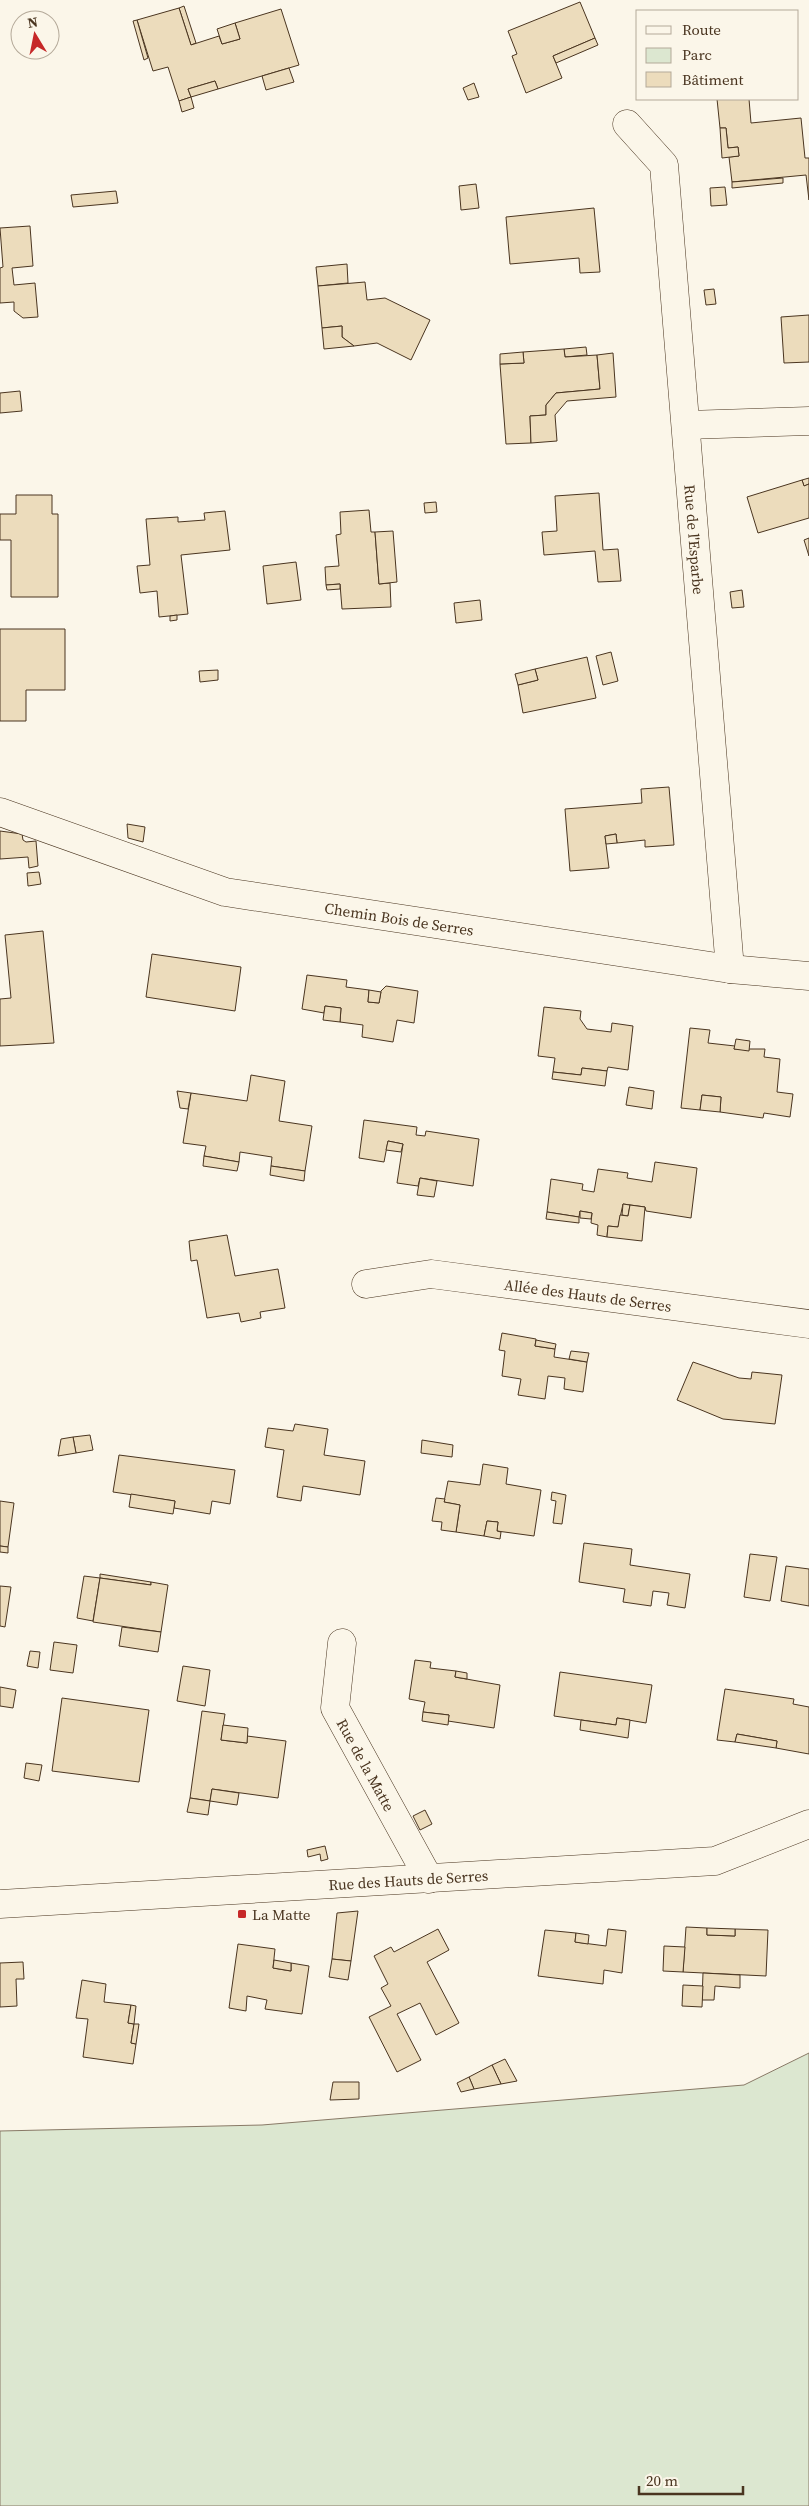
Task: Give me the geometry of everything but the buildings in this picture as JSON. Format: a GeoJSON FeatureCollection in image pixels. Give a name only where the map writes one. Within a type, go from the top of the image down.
{"type":"FeatureCollection","features":[{"type":"Feature","properties":{"kind":"street","name":"Rue de l'Esparbe"},"geometry":{"type":"LineString","coordinates":[[627,124],[664,165],[687,425],[730,969]]}},
{"type":"Feature","properties":{"kind":"street"},"geometry":{"type":"LineString","coordinates":[[687,425],[809,421]]}},
{"type":"Feature","properties":{"kind":"street","name":"Chemin Bois de Serres"},"geometry":{"type":"LineString","coordinates":[[0,812],[225,892],[730,969],[809,976]]}},
{"type":"Feature","properties":{"kind":"street","name":"Allée des Hauts de Serres"},"geometry":{"type":"LineString","coordinates":[[366,1284],[431,1274],[809,1324]]}},
{"type":"Feature","properties":{"kind":"street","name":"Rue de la Matte"},"geometry":{"type":"LineString","coordinates":[[342,1643],[335,1708],[429,1879]]}},
{"type":"Feature","properties":{"kind":"street","name":"Rue des Hauts de Serres"},"geometry":{"type":"LineString","coordinates":[[0,1904],[715,1861],[809,1824]]}},
{"type":"Feature","properties":{"kind":"green space"},"geometry":{"type":"Polygon","coordinates":[[[809,2053],[809,2506],[0,2506],[0,2131],[262,2125],[744,2085],[809,2053]]]}},
{"type":"Feature","properties":{"kind":"place","name":"La Matte"},"geometry":{"type":"Point","coordinates":[242,1914]}}]}
